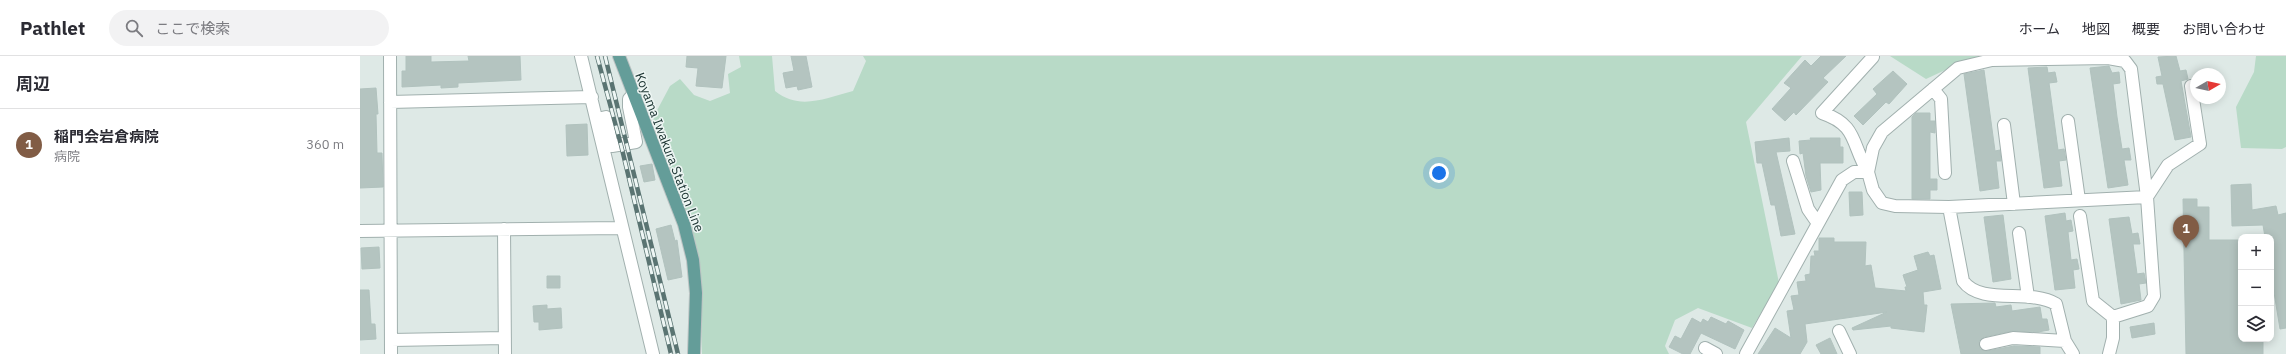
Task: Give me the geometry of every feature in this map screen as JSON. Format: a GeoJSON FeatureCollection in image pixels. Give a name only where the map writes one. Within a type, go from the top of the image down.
{"type":"FeatureCollection","features":[{"type":"Feature","properties":{"kind":"main road","name":"Koyama Iwakura Station Line"},"geometry":{"type":"LineString","coordinates":[[619,56],[684,224],[693,260],[696,293],[694,354]]}},
{"type":"Feature","properties":{"kind":"street"},"geometry":{"type":"LineString","coordinates":[[390,56],[391,354]]}},
{"type":"Feature","properties":{"kind":"street"},"geometry":{"type":"LineString","coordinates":[[581,56],[592,97],[621,228],[653,354]]}},
{"type":"Feature","properties":{"kind":"street"},"geometry":{"type":"LineString","coordinates":[[1873,57],[1822,113],[1834,117],[1852,133],[1874,190],[1882,203],[1895,206],[1949,207],[2147,197]]}},
{"type":"Feature","properties":{"kind":"street"},"geometry":{"type":"LineString","coordinates":[[1868,172],[1873,148],[1882,132],[1958,68],[1992,60],[2108,58],[2125,60],[2131,69],[2147,197],[2154,296],[2148,306],[2113,317]]}},
{"type":"Feature","properties":{"kind":"street"},"geometry":{"type":"LineString","coordinates":[[1933,89],[1941,99],[1945,173]]}},
{"type":"Feature","properties":{"kind":"street"},"geometry":{"type":"LineString","coordinates":[[597,119],[606,117],[612,146],[636,142],[628,107],[629,99],[633,95]]}},
{"type":"Feature","properties":{"kind":"street"},"geometry":{"type":"LineString","coordinates":[[390,102],[592,97]]}},
{"type":"Feature","properties":{"kind":"street"},"geometry":{"type":"LineString","coordinates":[[2147,197],[2168,166],[2200,144],[2194,104]]}},
{"type":"Feature","properties":{"kind":"street"},"geometry":{"type":"LineString","coordinates":[[2068,121],[2079,200]]}},
{"type":"Feature","properties":{"kind":"street"},"geometry":{"type":"LineString","coordinates":[[2004,125],[2014,204]]}},
{"type":"Feature","properties":{"kind":"street"},"geometry":{"type":"LineString","coordinates":[[1793,161],[1808,209],[1817,222]]}},
{"type":"Feature","properties":{"kind":"street"},"geometry":{"type":"LineString","coordinates":[[1746,354],[1817,222],[1842,180],[1854,172],[1868,172]]}},
{"type":"Feature","properties":{"kind":"street"},"geometry":{"type":"LineString","coordinates":[[1949,207],[1964,281],[1969,289],[1980,294],[2046,298],[2056,304],[2064,341],[2073,354]]}},
{"type":"Feature","properties":{"kind":"street"},"geometry":{"type":"LineString","coordinates":[[2080,216],[2093,300],[2113,317]]}},
{"type":"Feature","properties":{"kind":"street"},"geometry":{"type":"LineString","coordinates":[[360,231],[621,228]]}},
{"type":"Feature","properties":{"kind":"street"},"geometry":{"type":"LineString","coordinates":[[504,229],[505,354]]}},
{"type":"Feature","properties":{"kind":"street"},"geometry":{"type":"LineString","coordinates":[[2019,233],[2028,297]]}},
{"type":"Feature","properties":{"kind":"street"},"geometry":{"type":"LineString","coordinates":[[2109,354],[2112,338],[2113,317]]}},
{"type":"Feature","properties":{"kind":"street"},"geometry":{"type":"LineString","coordinates":[[1839,331],[1850,354]]}},
{"type":"Feature","properties":{"kind":"street"},"geometry":{"type":"LineString","coordinates":[[391,340],[505,338]]}},
{"type":"Feature","properties":{"kind":"street"},"geometry":{"type":"LineString","coordinates":[[1986,344],[2013,338],[2064,341]]}},
{"type":"Feature","properties":{"kind":"street"},"geometry":{"type":"LineString","coordinates":[[1705,348],[1716,354]]}},
{"type":"Feature","properties":{"kind":"green space"},"geometry":{"type":"Polygon","coordinates":[[[739,56],[772,56],[775,91],[784,97],[803,102],[823,99],[853,91],[866,61],[863,56],[1802,56],[1746,122],[1779,283],[1752,328],[1698,308],[1675,320],[1665,346],[1669,354],[702,354],[700,281],[695,240],[653,118],[670,86],[680,79],[694,95],[710,101],[730,93],[728,74],[741,67],[739,56]]]}},
{"type":"Feature","properties":{"kind":"green space"},"geometry":{"type":"Polygon","coordinates":[[[1890,56],[1993,56],[1956,65],[1926,79],[1890,56]]]}},
{"type":"Feature","properties":{"kind":"green space"},"geometry":{"type":"Polygon","coordinates":[[[2256,56],[2286,56],[2286,147],[2282,149],[2241,148],[2236,107],[2254,72],[2256,56]]]}},
{"type":"Feature","properties":{"kind":"building"},"geometry":{"type":"Polygon","coordinates":[[[406,56],[431,56],[431,62],[469,61],[468,56],[520,56],[521,80],[458,83],[458,87],[441,88],[441,85],[402,87],[402,71],[406,71],[406,56]]]}},
{"type":"Feature","properties":{"kind":"building"},"geometry":{"type":"Polygon","coordinates":[[[687,56],[726,56],[722,88],[696,86],[698,68],[686,67],[687,56]]]}},
{"type":"Feature","properties":{"kind":"building"},"geometry":{"type":"Polygon","coordinates":[[[791,56],[806,56],[812,87],[798,90],[797,86],[786,88],[783,73],[794,71],[791,56]]]}},
{"type":"Feature","properties":{"kind":"building"},"geometry":{"type":"Polygon","coordinates":[[[1821,56],[1846,56],[1823,78],[1828,82],[1796,115],[1794,112],[1785,121],[1772,109],[1791,88],[1784,83],[1805,60],[1811,66],[1821,56]]]}},
{"type":"Feature","properties":{"kind":"building"},"geometry":{"type":"Polygon","coordinates":[[[2176,56],[2180,71],[2186,70],[2188,79],[2181,81],[2191,137],[2175,140],[2163,84],[2157,84],[2156,77],[2162,76],[2158,57],[2176,56]]]}},
{"type":"Feature","properties":{"kind":"building"},"geometry":{"type":"Polygon","coordinates":[[[2109,66],[2112,73],[2119,72],[2120,83],[2113,84],[2117,117],[2122,149],[2129,148],[2131,160],[2124,160],[2128,185],[2108,188],[2090,68],[2109,66]]]}},
{"type":"Feature","properties":{"kind":"building"},"geometry":{"type":"Polygon","coordinates":[[[2047,67],[2048,73],[2055,72],[2057,82],[2049,83],[2058,150],[2064,149],[2066,160],[2059,161],[2062,186],[2044,188],[2028,68],[2047,67]]]}},
{"type":"Feature","properties":{"kind":"building"},"geometry":{"type":"Polygon","coordinates":[[[1984,70],[1995,151],[2000,150],[2001,161],[1996,161],[1999,188],[1980,191],[1964,74],[1984,70]]]}},
{"type":"Feature","properties":{"kind":"building"},"geometry":{"type":"Polygon","coordinates":[[[1893,71],[1907,84],[1889,104],[1886,102],[1863,125],[1854,116],[1877,94],[1873,89],[1893,71]]]}},
{"type":"Feature","properties":{"kind":"building"},"geometry":{"type":"Polygon","coordinates":[[[376,88],[378,114],[376,114],[377,153],[382,153],[383,187],[360,188],[360,89],[376,88]]]}},
{"type":"Feature","properties":{"kind":"building"},"geometry":{"type":"Polygon","coordinates":[[[1916,113],[1930,113],[1930,121],[1935,121],[1935,133],[1930,132],[1930,179],[1937,179],[1937,190],[1930,190],[1930,199],[1912,199],[1912,117],[1916,113]]]}},
{"type":"Feature","properties":{"kind":"building"},"geometry":{"type":"Polygon","coordinates":[[[587,124],[588,155],[567,156],[566,125],[587,124]]]}},
{"type":"Feature","properties":{"kind":"building"},"geometry":{"type":"Polygon","coordinates":[[[1789,138],[1790,151],[1776,152],[1795,234],[1781,236],[1775,205],[1771,205],[1762,163],[1757,163],[1755,142],[1789,138]]]}},
{"type":"Feature","properties":{"kind":"building"},"geometry":{"type":"Polygon","coordinates":[[[1810,138],[1840,138],[1840,147],[1843,147],[1843,163],[1820,163],[1821,190],[1811,192],[1806,176],[1803,153],[1800,154],[1799,141],[1811,140],[1810,138]]]}},
{"type":"Feature","properties":{"kind":"building"},"geometry":{"type":"Polygon","coordinates":[[[652,164],[655,180],[644,182],[640,166],[652,164]]]}},
{"type":"Feature","properties":{"kind":"building"},"geometry":{"type":"Polygon","coordinates":[[[2251,184],[2252,210],[2276,206],[2278,215],[2286,213],[2286,328],[2280,329],[2274,292],[2274,234],[2264,234],[2263,225],[2232,226],[2231,185],[2251,184]]]}},
{"type":"Feature","properties":{"kind":"building"},"geometry":{"type":"Polygon","coordinates":[[[1849,192],[1862,192],[1863,215],[1850,216],[1849,192]]]}},
{"type":"Feature","properties":{"kind":"building"},"geometry":{"type":"Polygon","coordinates":[[[2183,199],[2197,199],[2197,207],[2209,207],[2209,240],[2238,240],[2238,342],[2263,342],[2263,354],[2186,354],[2183,199]]]}},
{"type":"Feature","properties":{"kind":"building"},"geometry":{"type":"Polygon","coordinates":[[[2065,213],[2066,221],[2071,220],[2073,231],[2068,232],[2071,260],[2077,259],[2079,269],[2073,270],[2075,288],[2055,290],[2045,216],[2065,213]]]}},
{"type":"Feature","properties":{"kind":"building"},"geometry":{"type":"Polygon","coordinates":[[[2003,215],[2011,279],[1993,282],[1984,217],[2003,215]]]}},
{"type":"Feature","properties":{"kind":"building"},"geometry":{"type":"Polygon","coordinates":[[[2129,217],[2132,234],[2138,233],[2140,244],[2133,244],[2137,274],[2144,273],[2146,283],[2139,284],[2141,300],[2121,304],[2109,219],[2129,217]]]}},
{"type":"Feature","properties":{"kind":"building"},"geometry":{"type":"Polygon","coordinates":[[[671,225],[675,241],[677,240],[682,277],[668,280],[656,229],[671,225]]]}},
{"type":"Feature","properties":{"kind":"building"},"geometry":{"type":"Polygon","coordinates":[[[1819,238],[1834,238],[1834,242],[1866,242],[1865,266],[1871,265],[1875,288],[1906,291],[1905,287],[1907,287],[1903,275],[1918,270],[1914,256],[1928,252],[1930,256],[1934,255],[1941,289],[1923,292],[1924,305],[1927,305],[1924,332],[1891,328],[1891,326],[1853,330],[1852,328],[1887,312],[1805,324],[1807,342],[1800,354],[1758,354],[1775,328],[1791,338],[1787,311],[1794,310],[1791,296],[1799,295],[1797,282],[1806,281],[1805,275],[1810,274],[1811,256],[1815,256],[1814,251],[1819,251],[1819,238]]]}},
{"type":"Feature","properties":{"kind":"building"},"geometry":{"type":"Polygon","coordinates":[[[379,247],[380,268],[362,269],[361,248],[379,247]]]}},
{"type":"Feature","properties":{"kind":"building"},"geometry":{"type":"Polygon","coordinates":[[[547,276],[560,276],[560,288],[547,288],[547,276]]]}},
{"type":"Feature","properties":{"kind":"building"},"geometry":{"type":"Polygon","coordinates":[[[360,290],[369,290],[371,324],[375,324],[376,339],[360,340],[360,290]]]}},
{"type":"Feature","properties":{"kind":"building"},"geometry":{"type":"Polygon","coordinates":[[[1995,303],[1996,307],[2011,305],[2012,311],[2040,307],[2042,319],[2047,319],[2049,330],[2038,332],[2012,331],[1984,337],[1979,341],[1980,349],[1987,351],[2014,346],[2040,347],[2040,354],[1961,354],[1951,304],[1995,303]]]}},
{"type":"Feature","properties":{"kind":"building"},"geometry":{"type":"Polygon","coordinates":[[[547,305],[547,309],[561,308],[562,328],[539,330],[539,322],[534,322],[533,306],[547,305]]]}},
{"type":"Feature","properties":{"kind":"building"},"geometry":{"type":"Polygon","coordinates":[[[1711,317],[1726,324],[1728,321],[1744,330],[1735,349],[1701,333],[1690,354],[1683,354],[1669,347],[1675,336],[1681,339],[1692,318],[1701,323],[1703,319],[1708,322],[1711,317]]]}},
{"type":"Feature","properties":{"kind":"building"},"geometry":{"type":"Polygon","coordinates":[[[2154,323],[2155,334],[2132,338],[2130,327],[2154,323]]]}},
{"type":"Feature","properties":{"kind":"building"},"geometry":{"type":"Polygon","coordinates":[[[1830,338],[1837,354],[1821,354],[1816,345],[1830,338]]]}},
{"type":"Feature","properties":{"kind":"railway"},"geometry":{"type":"LineString","coordinates":[[597,56],[621,145],[671,354]]}},
{"type":"Feature","properties":{"kind":"railway"},"geometry":{"type":"LineString","coordinates":[[605,56],[678,354]]}},
{"type":"Feature","properties":{"kind":"place","name":"稲門会岩倉病院"},"geometry":{"type":"Point","coordinates":[2186,248]}}]}
